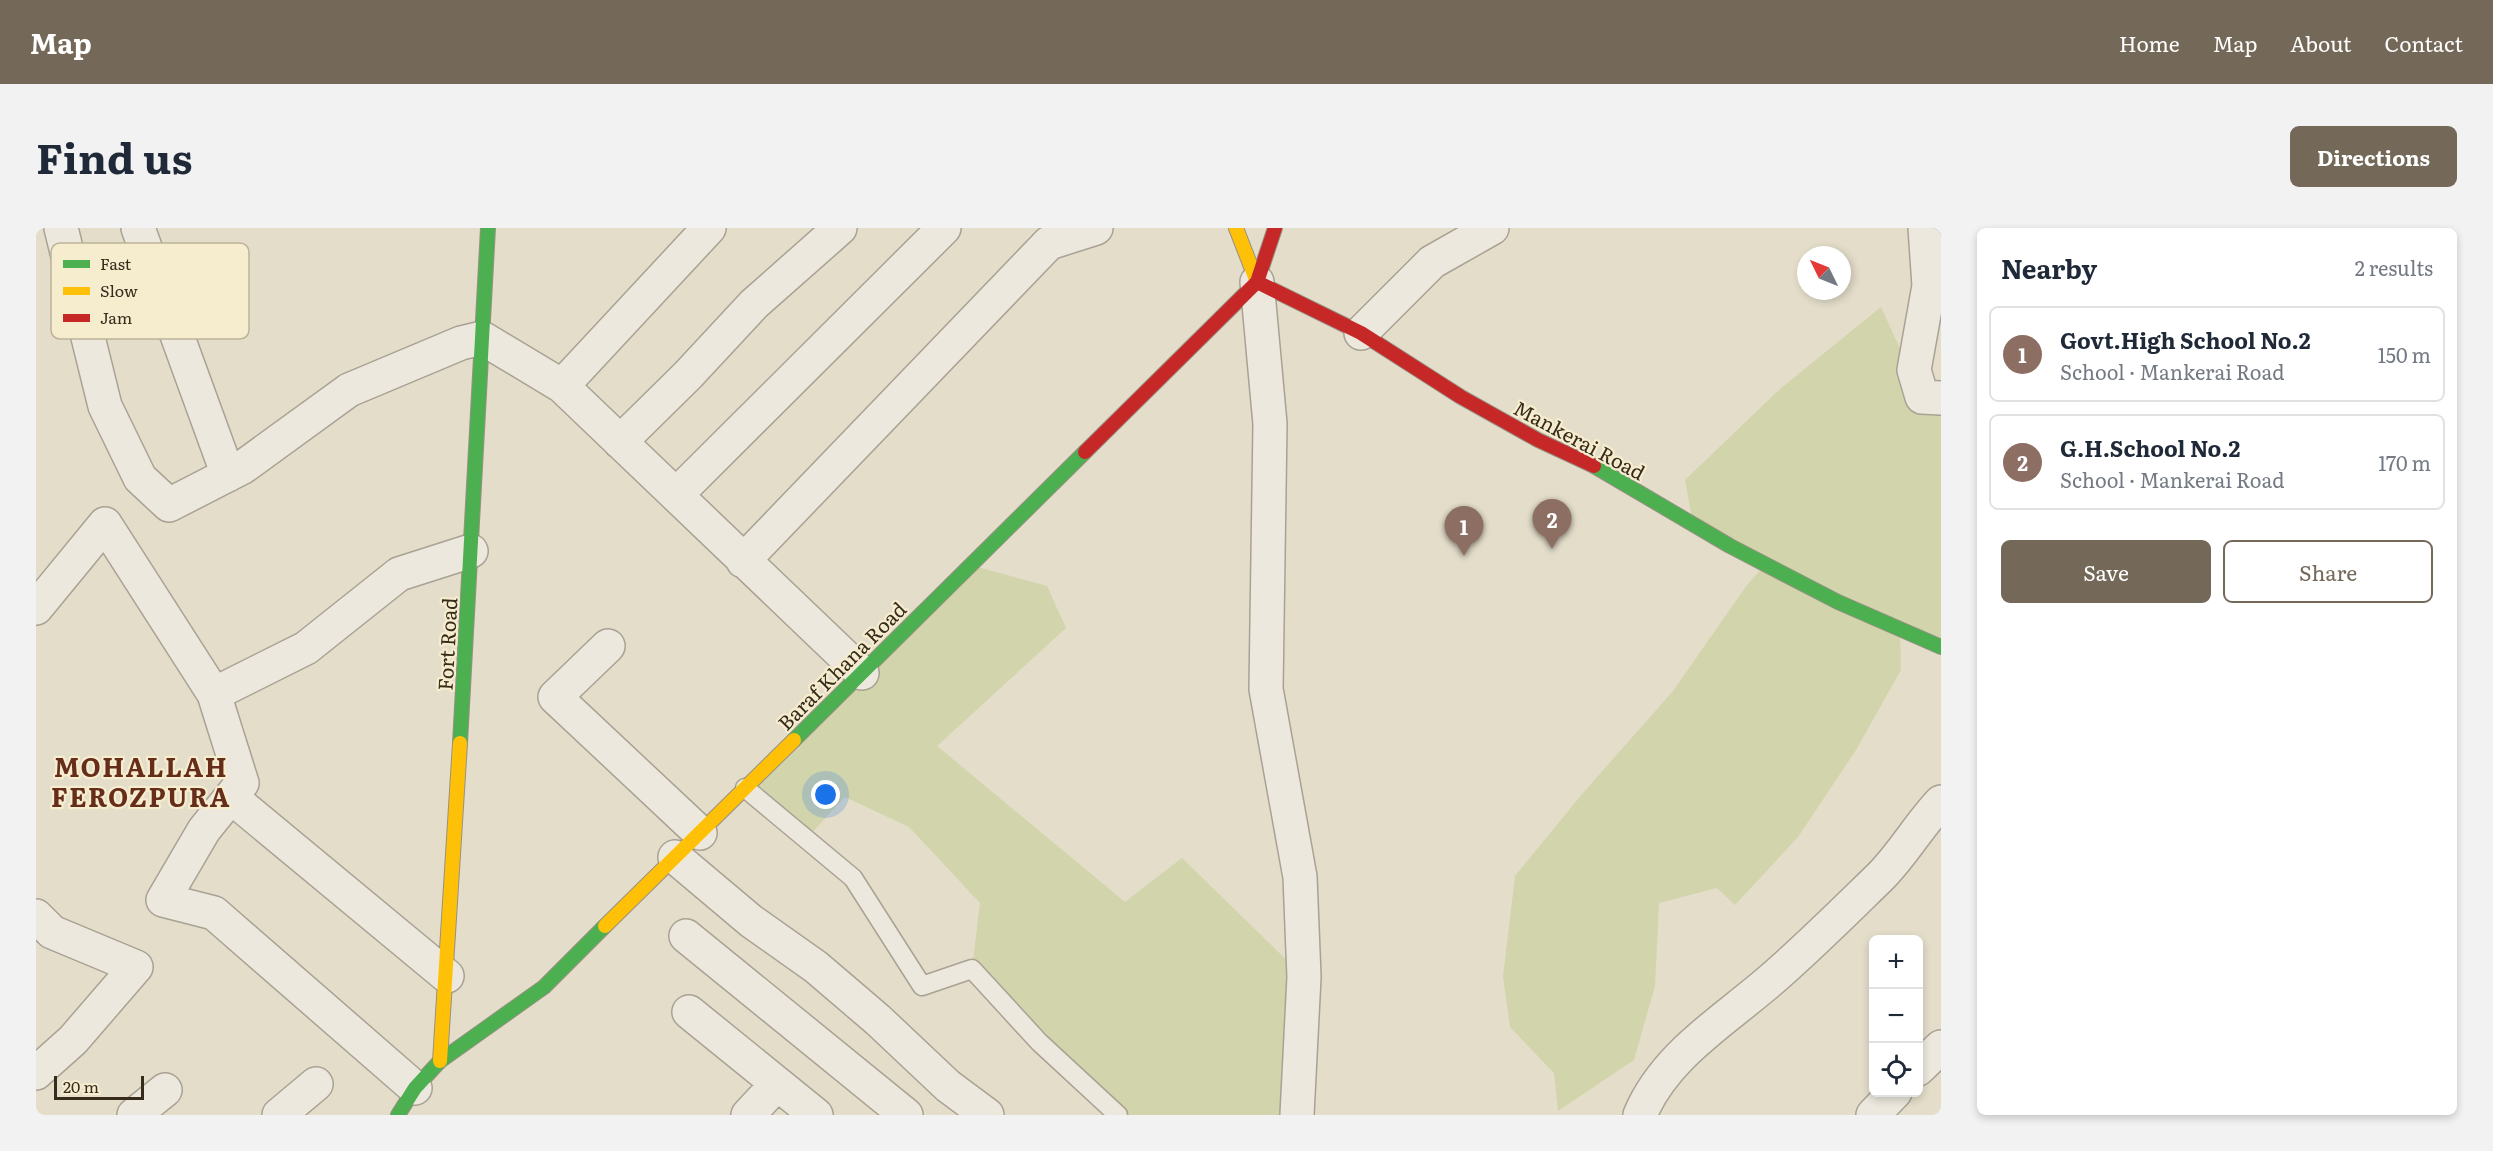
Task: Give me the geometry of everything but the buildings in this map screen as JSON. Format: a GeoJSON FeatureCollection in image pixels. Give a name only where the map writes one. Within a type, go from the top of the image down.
{"type":"FeatureCollection","features":[{"type":"Feature","properties":{"kind":"street"},"geometry":{"type":"LineString","coordinates":[[61,228],[65,243]]}},
{"type":"Feature","properties":{"kind":"street"},"geometry":{"type":"LineString","coordinates":[[138,228],[143,243]]}},
{"type":"Feature","properties":{"kind":"street","name":"Fort Road"},"geometry":{"type":"LineString","coordinates":[[440,1062],[447,976],[488,228]]}},
{"type":"Feature","properties":{"kind":"street"},"geometry":{"type":"LineString","coordinates":[[562,386],[709,228]]}},
{"type":"Feature","properties":{"kind":"street"},"geometry":{"type":"LineString","coordinates":[[620,442],[688,375],[754,304],[840,228]]}},
{"type":"Feature","properties":{"kind":"street"},"geometry":{"type":"LineString","coordinates":[[676,495],[944,228]]}},
{"type":"Feature","properties":{"kind":"street"},"geometry":{"type":"LineString","coordinates":[[1236,228],[1257,282],[1270,424],[1266,689],[1300,877],[1304,977],[1297,1115]]}},
{"type":"Feature","properties":{"kind":"street"},"geometry":{"type":"LineString","coordinates":[[1257,282],[1275,228]]}},
{"type":"Feature","properties":{"kind":"street"},"geometry":{"type":"LineString","coordinates":[[1361,333],[1432,262],[1492,228]]}},
{"type":"Feature","properties":{"kind":"street"},"geometry":{"type":"LineString","coordinates":[[1925,228],[1929,286],[1914,370],[1922,397],[1941,399]]}},
{"type":"Feature","properties":{"kind":"street"},"geometry":{"type":"LineString","coordinates":[[743,561],[1049,243],[1084,230]]}},
{"type":"Feature","properties":{"kind":"street","name":"Mankerai Road"},"geometry":{"type":"LineString","coordinates":[[1257,282],[1361,333],[1461,397],[1538,440],[1602,470],[1730,546],[1838,602],[1941,647]]}},
{"type":"Feature","properties":{"kind":"street","name":"Baraf Khana Road"},"geometry":{"type":"LineString","coordinates":[[398,1115],[416,1088],[440,1062],[544,987],[1257,282]]}},
{"type":"Feature","properties":{"kind":"street"},"geometry":{"type":"LineString","coordinates":[[88,339],[105,406],[140,478],[169,505],[243,467],[349,390],[461,343],[482,338],[562,386],[862,673]]}},
{"type":"Feature","properties":{"kind":"street"},"geometry":{"type":"LineString","coordinates":[[178,339],[228,475]]}},
{"type":"Feature","properties":{"kind":"street"},"geometry":{"type":"LineString","coordinates":[[36,608],[105,524],[214,694],[242,783],[204,830],[163,900],[214,913],[416,1088]]}},
{"type":"Feature","properties":{"kind":"street"},"geometry":{"type":"LineString","coordinates":[[214,694],[306,648],[399,574],[471,552]]}},
{"type":"Feature","properties":{"kind":"street"},"geometry":{"type":"LineString","coordinates":[[608,646],[555,697],[700,833]]}},
{"type":"Feature","properties":{"kind":"street"},"geometry":{"type":"LineString","coordinates":[[231,797],[447,976]]}},
{"type":"Feature","properties":{"kind":"street"},"geometry":{"type":"LineString","coordinates":[[1620,1115],[1650,1108],[1685,1050],[1791,963],[1884,873],[1941,802]]}},
{"type":"Feature","properties":{"kind":"street"},"geometry":{"type":"LineString","coordinates":[[675,857],[751,921],[816,967],[878,1020],[948,1086],[987,1115]]}},
{"type":"Feature","properties":{"kind":"street"},"geometry":{"type":"LineString","coordinates":[[36,916],[52,932],[136,967],[73,1040],[36,1073]]}},
{"type":"Feature","properties":{"kind":"street"},"geometry":{"type":"LineString","coordinates":[[686,936],[906,1115]]}},
{"type":"Feature","properties":{"kind":"street"},"geometry":{"type":"LineString","coordinates":[[688,1012],[816,1115]]}},
{"type":"Feature","properties":{"kind":"street"},"geometry":{"type":"LineString","coordinates":[[1923,1064],[1941,1047]]}},
{"type":"Feature","properties":{"kind":"street"},"geometry":{"type":"LineString","coordinates":[[279,1115],[316,1084]]}},
{"type":"Feature","properties":{"kind":"street"},"geometry":{"type":"LineString","coordinates":[[748,1115],[777,1084]]}},
{"type":"Feature","properties":{"kind":"street"},"geometry":{"type":"LineString","coordinates":[[134,1115],[165,1090]]}},
{"type":"Feature","properties":{"kind":"street"},"geometry":{"type":"LineString","coordinates":[[1873,1115],[1890,1097]]}},
{"type":"Feature","properties":{"kind":"lane"},"geometry":{"type":"LineString","coordinates":[[745,788],[853,878],[922,986],[972,969],[1039,1042],[1118,1115]]}},
{"type":"Feature","properties":{"kind":"green space"},"geometry":{"type":"Polygon","coordinates":[[[1881,307],[1922,397],[1941,408],[1941,643],[1900,629],[1901,670],[1856,750],[1798,837],[1735,905],[1717,888],[1659,903],[1655,986],[1634,1060],[1558,1111],[1554,1073],[1510,1027],[1503,977],[1515,876],[1583,793],[1673,691],[1747,585],[1766,564],[1693,523],[1685,480],[1780,389],[1881,307]]]}},
{"type":"Feature","properties":{"kind":"green space"},"geometry":{"type":"Polygon","coordinates":[[[970,565],[1047,586],[1066,628],[937,746],[1125,902],[1182,858],[1304,977],[1297,1115],[1118,1115],[972,969],[980,903],[909,827],[845,797],[806,839],[745,788],[970,565]]]}},
{"type":"Feature","properties":{"kind":"traffic: fast"},"geometry":{"type":"LineString","coordinates":[[460,743],[488,228]]}},
{"type":"Feature","properties":{"kind":"traffic: fast"},"geometry":{"type":"LineString","coordinates":[[794,740],[1085,452]]}},
{"type":"Feature","properties":{"kind":"traffic: fast"},"geometry":{"type":"LineString","coordinates":[[1594,466],[1730,546],[1838,602],[1941,647]]}},
{"type":"Feature","properties":{"kind":"traffic: fast"},"geometry":{"type":"LineString","coordinates":[[398,1115],[415,1088],[440,1061],[544,987],[605,926]]}},
{"type":"Feature","properties":{"kind":"traffic: slow"},"geometry":{"type":"LineString","coordinates":[[1236,228],[1257,282]]}},
{"type":"Feature","properties":{"kind":"traffic: slow"},"geometry":{"type":"LineString","coordinates":[[605,926],[794,740]]}},
{"type":"Feature","properties":{"kind":"traffic: slow"},"geometry":{"type":"LineString","coordinates":[[440,1061],[460,743]]}},
{"type":"Feature","properties":{"kind":"traffic: jam"},"geometry":{"type":"LineString","coordinates":[[1085,452],[1257,282],[1275,228]]}},
{"type":"Feature","properties":{"kind":"traffic: jam"},"geometry":{"type":"LineString","coordinates":[[1257,282],[1361,333],[1461,397],[1538,440],[1594,466]]}},
{"type":"Feature","properties":{"kind":"place","name":"G.H.School No.2"},"geometry":{"type":"Point","coordinates":[1552,549]}},
{"type":"Feature","properties":{"kind":"place","name":"Govt.High School No.2"},"geometry":{"type":"Point","coordinates":[1464,556]}},
{"type":"Feature","properties":{"kind":"district","name":"MOHALLAH FEROZPURA"},"geometry":{"type":"Point","coordinates":[141,780]}}]}
